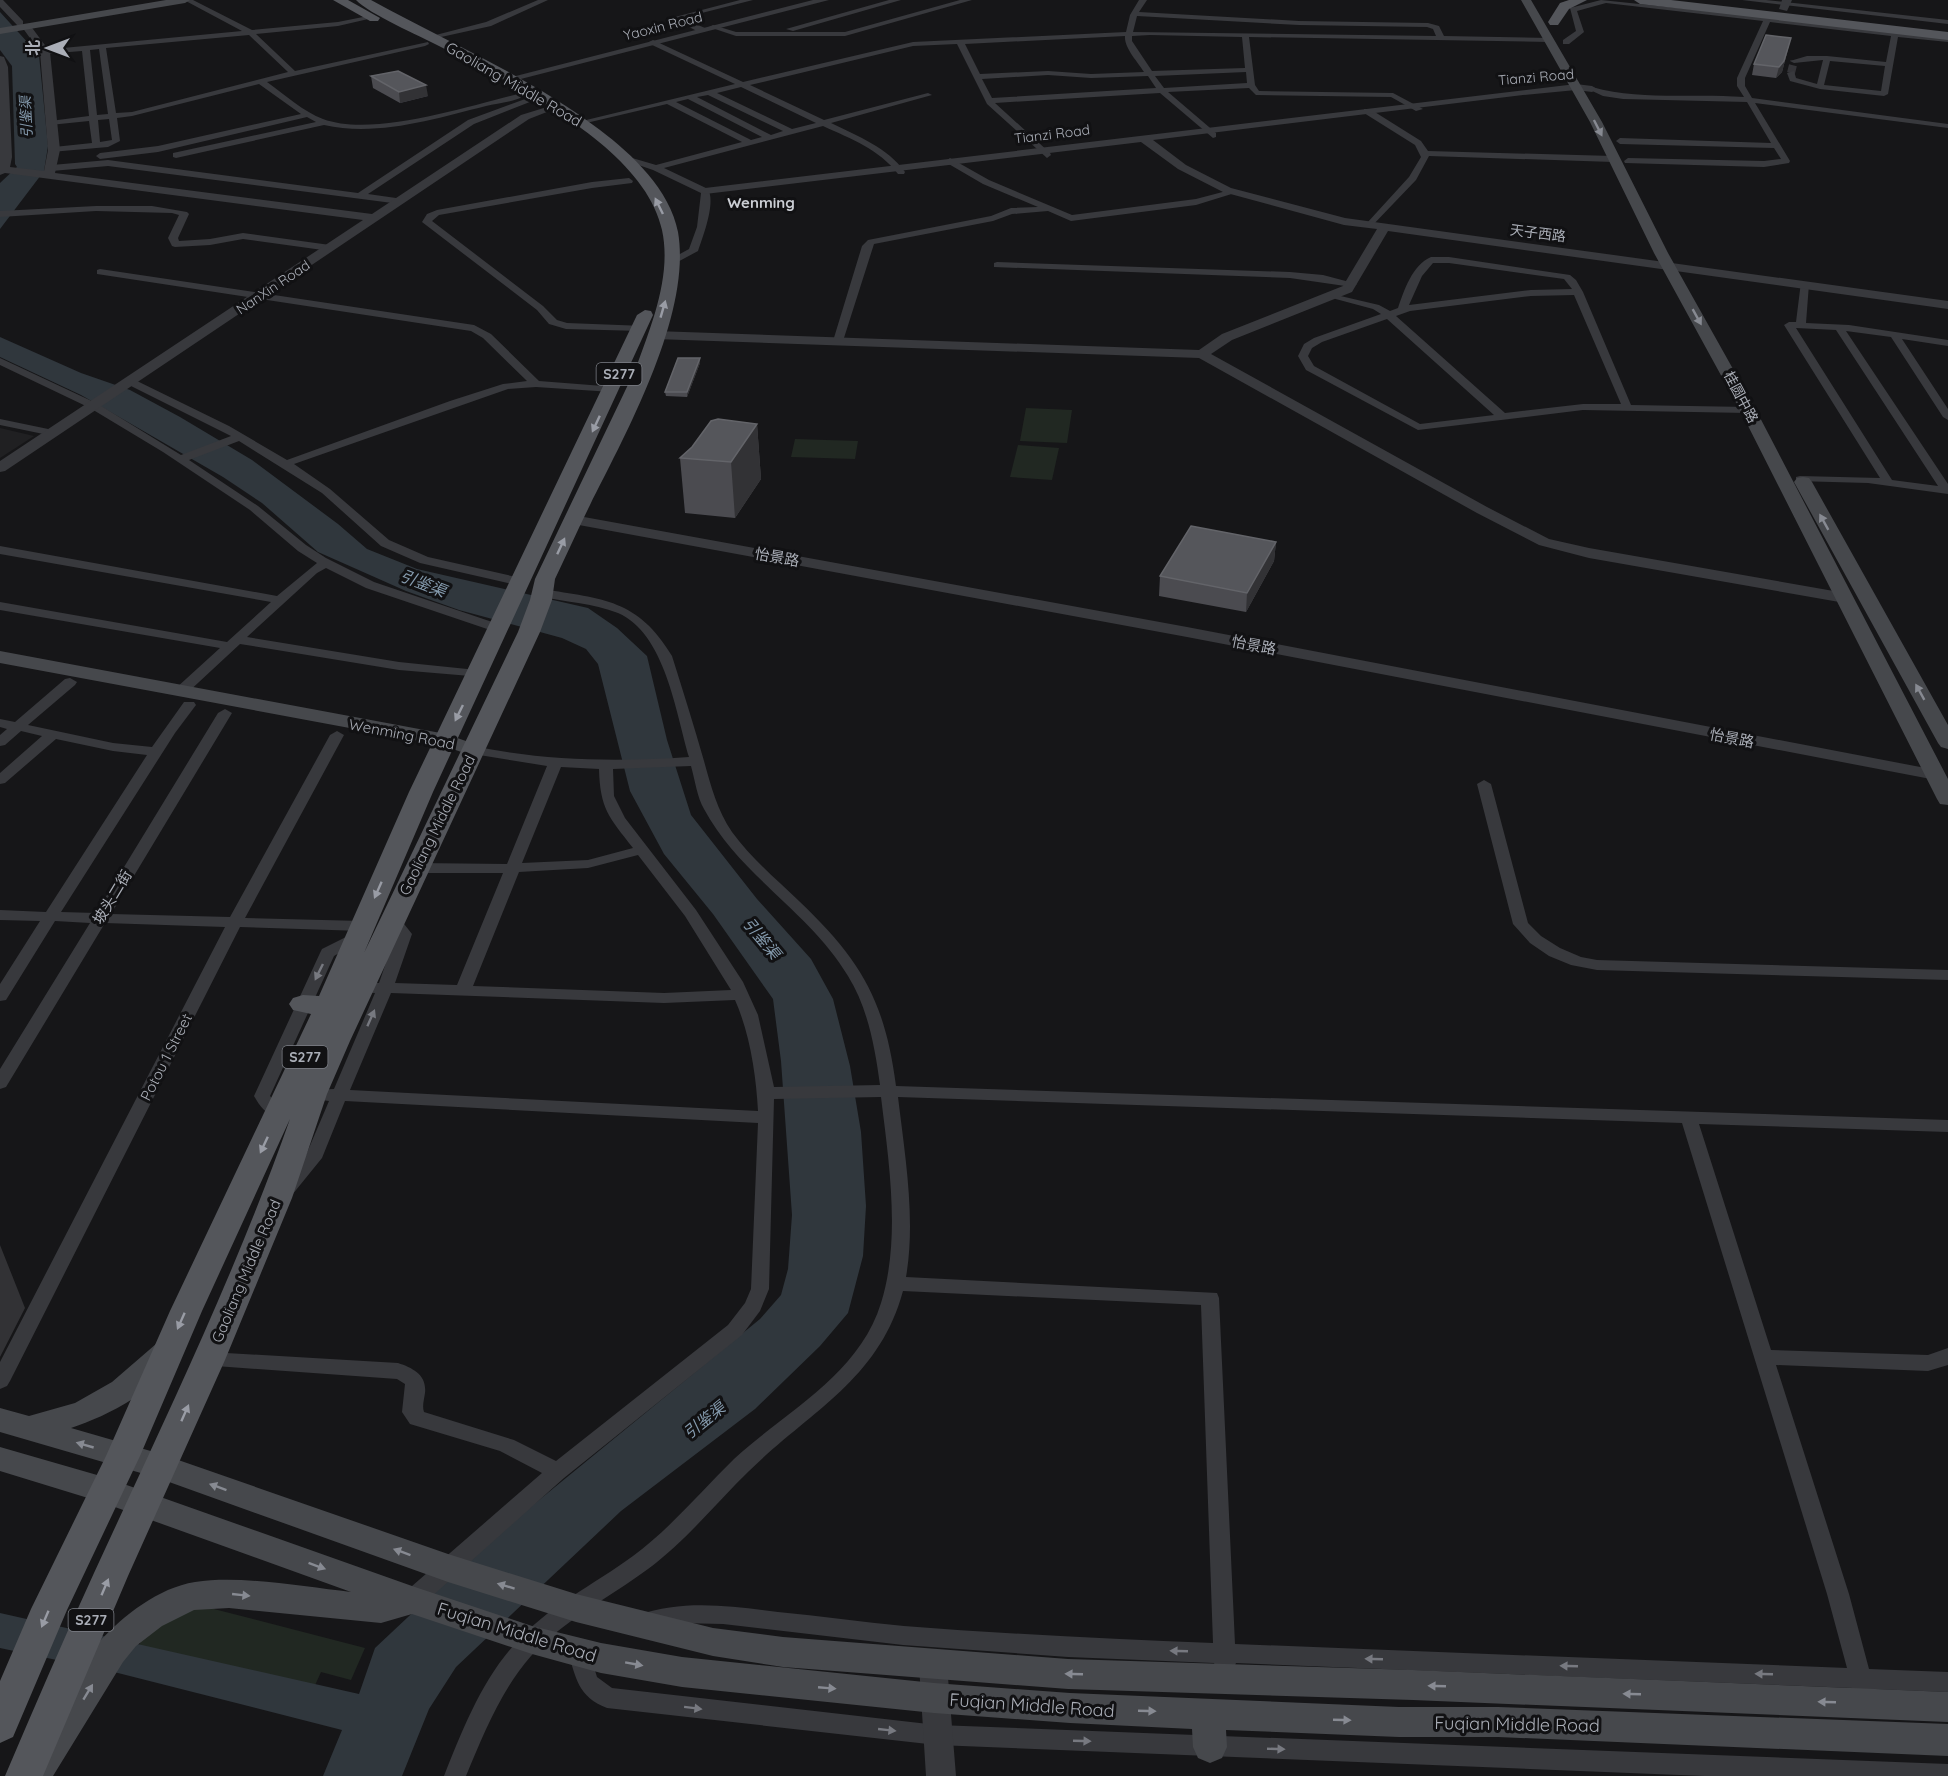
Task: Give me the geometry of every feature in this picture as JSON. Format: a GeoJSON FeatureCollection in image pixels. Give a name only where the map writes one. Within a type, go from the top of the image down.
{"type":"FeatureCollection","features":[{"type":"Feature","properties":{"kind":"main road"},"geometry":{"type":"LineString","coordinates":[[19,26],[160,0]]}},
{"type":"Feature","properties":{"kind":"main road"},"geometry":{"type":"LineString","coordinates":[[0,28],[186,0]]}},
{"type":"Feature","properties":{"kind":"main road","name":"Gaoliang Middle Road"},"geometry":{"type":"LineString","coordinates":[[0,1725],[49,1609],[104,1490],[123,1456],[279,1111],[316,1005],[361,930],[443,745],[612,389],[665,305],[664,262],[670,231],[650,187],[622,158],[582,122],[508,79],[365,8],[339,0]]}},
{"type":"Feature","properties":{"kind":"main road"},"geometry":{"type":"LineString","coordinates":[[1514,0],[1533,11]]}},
{"type":"Feature","properties":{"kind":"main road","name":"桂圆中路"},"geometry":{"type":"LineString","coordinates":[[1526,0],[1549,40],[1620,141],[1628,161],[1668,234]]}},
{"type":"Feature","properties":{"kind":"main road"},"geometry":{"type":"LineString","coordinates":[[1554,22],[1564,6],[1581,0]]}},
{"type":"Feature","properties":{"kind":"main road"},"geometry":{"type":"LineString","coordinates":[[1647,0],[1948,38]]}},
{"type":"Feature","properties":{"kind":"main road"},"geometry":{"type":"LineString","coordinates":[[1707,0],[1786,4],[1948,28]]}},
{"type":"Feature","properties":{"kind":"main road","name":"桂圆中路"},"geometry":{"type":"LineString","coordinates":[[1546,8],[1566,42],[1582,89],[1613,159],[1668,266],[1748,410],[1793,475],[1948,743]]}},
{"type":"Feature","properties":{"kind":"main road","name":"Gaoliang Middle Road"},"geometry":{"type":"LineString","coordinates":[[429,41],[547,110],[588,138],[612,159],[629,181],[650,218],[664,262]]}},
{"type":"Feature","properties":{"kind":"main road"},"geometry":{"type":"LineString","coordinates":[[1679,254],[1696,283]]}},
{"type":"Feature","properties":{"kind":"main road","name":"Gaoliang Middle Road"},"geometry":{"type":"LineString","coordinates":[[24,1776],[209,1360],[277,1198],[326,1095],[372,988],[392,918],[524,640],[541,597],[545,579],[637,384],[648,331]]}},
{"type":"Feature","properties":{"kind":"main road","name":"桂圆中路"},"geometry":{"type":"LineString","coordinates":[[1734,355],[1784,447]]}},
{"type":"Feature","properties":{"kind":"main road","name":"桂圆中路"},"geometry":{"type":"LineString","coordinates":[[1793,475],[1845,598],[1942,776],[1948,799]]}},
{"type":"Feature","properties":{"kind":"main road"},"geometry":{"type":"LineString","coordinates":[[498,633],[524,640]]}},
{"type":"Feature","properties":{"kind":"main road","name":"Wenming Road"},"geometry":{"type":"LineString","coordinates":[[0,657],[185,699],[225,712],[337,735],[443,745]]}},
{"type":"Feature","properties":{"kind":"main road","name":"Wenming Road"},"geometry":{"type":"LineString","coordinates":[[0,669],[473,750]]}},
{"type":"Feature","properties":{"kind":"main road"},"geometry":{"type":"LineString","coordinates":[[14,1424],[57,1422],[101,1404],[117,1394],[169,1350]]}},
{"type":"Feature","properties":{"kind":"main road","name":"Fuqian Middle Road"},"geometry":{"type":"LineString","coordinates":[[14,1424],[161,1466],[452,1570],[640,1625],[713,1642],[783,1652],[1068,1674],[1226,1666],[1413,1685],[1864,1691],[1948,1707]]}},
{"type":"Feature","properties":{"kind":"main road","name":"Fuqian Middle Road"},"geometry":{"type":"LineString","coordinates":[[0,1459],[104,1490],[524,1638],[579,1652],[682,1672],[934,1698],[1070,1708],[1399,1722],[1498,1722],[1948,1740]]}},
{"type":"Feature","properties":{"kind":"main road"},"geometry":{"type":"LineString","coordinates":[[33,1776],[70,1721],[111,1652],[126,1636],[151,1616],[173,1603],[194,1596],[230,1594],[381,1609],[414,1601]]}},
{"type":"Feature","properties":{"kind":"main road"},"geometry":{"type":"LineString","coordinates":[[1208,1714],[1210,1747]]}},
{"type":"Feature","properties":{"kind":"street"},"geometry":{"type":"LineString","coordinates":[[186,0],[250,32],[294,74]]}},
{"type":"Feature","properties":{"kind":"street"},"geometry":{"type":"LineString","coordinates":[[50,123],[147,110],[429,41],[488,24],[544,0]]}},
{"type":"Feature","properties":{"kind":"street"},"geometry":{"type":"LineString","coordinates":[[702,30],[675,18],[748,0]]}},
{"type":"Feature","properties":{"kind":"street","name":"Yaoxin Road"},"geometry":{"type":"LineString","coordinates":[[508,79],[824,0]]}},
{"type":"Feature","properties":{"kind":"street"},"geometry":{"type":"LineString","coordinates":[[770,34],[897,0]]}},
{"type":"Feature","properties":{"kind":"street"},"geometry":{"type":"LineString","coordinates":[[713,27],[736,34],[848,34],[968,0]]}},
{"type":"Feature","properties":{"kind":"street"},"geometry":{"type":"LineString","coordinates":[[1143,0],[1135,14],[1128,41],[1161,91],[1210,132]]}},
{"type":"Feature","properties":{"kind":"street"},"geometry":{"type":"LineString","coordinates":[[1746,0],[1948,22]]}},
{"type":"Feature","properties":{"kind":"street"},"geometry":{"type":"LineString","coordinates":[[0,2],[19,26],[45,52],[54,150],[49,170]]}},
{"type":"Feature","properties":{"kind":"street"},"geometry":{"type":"LineString","coordinates":[[1566,42],[1580,32],[1573,10],[1596,2],[1617,2],[1770,17],[1755,44],[1741,78],[1741,86],[1785,157],[1785,162],[1764,164],[1628,161]]}},
{"type":"Feature","properties":{"kind":"street"},"geometry":{"type":"LineString","coordinates":[[45,52],[339,24],[365,8]]}},
{"type":"Feature","properties":{"kind":"street"},"geometry":{"type":"LineString","coordinates":[[1135,14],[1299,23],[1428,25],[1436,28],[1441,38]]}},
{"type":"Feature","properties":{"kind":"street"},"geometry":{"type":"LineString","coordinates":[[1791,73],[1793,79],[1820,87],[1884,94],[1895,32]]}},
{"type":"Feature","properties":{"kind":"street"},"geometry":{"type":"LineString","coordinates":[[582,122],[899,46],[1129,34],[1549,40]]}},
{"type":"Feature","properties":{"kind":"street"},"geometry":{"type":"LineString","coordinates":[[1245,34],[1251,85],[1256,93],[1393,95],[1416,107]]}},
{"type":"Feature","properties":{"kind":"street"},"geometry":{"type":"LineString","coordinates":[[653,42],[872,146],[890,158],[900,170]]}},
{"type":"Feature","properties":{"kind":"street"},"geometry":{"type":"LineString","coordinates":[[960,42],[990,101],[1044,153]]}},
{"type":"Feature","properties":{"kind":"street"},"geometry":{"type":"LineString","coordinates":[[54,150],[116,141],[102,46]]}},
{"type":"Feature","properties":{"kind":"street"},"geometry":{"type":"LineString","coordinates":[[86,48],[96,145]]}},
{"type":"Feature","properties":{"kind":"street"},"geometry":{"type":"LineString","coordinates":[[1794,61],[1807,58],[1827,58],[1888,64]]}},
{"type":"Feature","properties":{"kind":"street"},"geometry":{"type":"LineString","coordinates":[[1820,87],[1827,58]]}},
{"type":"Feature","properties":{"kind":"street"},"geometry":{"type":"LineString","coordinates":[[0,59],[3,67],[3,150],[6,164],[4,171],[49,170],[187,153],[325,122]]}},
{"type":"Feature","properties":{"kind":"street"},"geometry":{"type":"LineString","coordinates":[[977,77],[1048,73],[1091,76],[1249,70]]}},
{"type":"Feature","properties":{"kind":"street"},"geometry":{"type":"LineString","coordinates":[[261,81],[325,122],[350,126],[387,124],[526,97]]}},
{"type":"Feature","properties":{"kind":"street"},"geometry":{"type":"LineString","coordinates":[[990,101],[1251,85]]}},
{"type":"Feature","properties":{"kind":"street"},"geometry":{"type":"LineString","coordinates":[[1582,89],[1626,97],[1750,100],[1948,126]]}},
{"type":"Feature","properties":{"kind":"street","name":"Tianzi Road"},"geometry":{"type":"LineString","coordinates":[[706,193],[1582,89]]}},
{"type":"Feature","properties":{"kind":"street"},"geometry":{"type":"LineString","coordinates":[[707,91],[789,131]]}},
{"type":"Feature","properties":{"kind":"street"},"geometry":{"type":"LineString","coordinates":[[656,168],[928,95]]}},
{"type":"Feature","properties":{"kind":"street"},"geometry":{"type":"LineString","coordinates":[[688,96],[769,137]]}},
{"type":"Feature","properties":{"kind":"street"},"geometry":{"type":"LineString","coordinates":[[359,196],[471,122],[526,97]]}},
{"type":"Feature","properties":{"kind":"street"},"geometry":{"type":"LineString","coordinates":[[667,101],[750,142]]}},
{"type":"Feature","properties":{"kind":"street","name":"NanXin Road"},"geometry":{"type":"LineString","coordinates":[[0,468],[525,117],[547,110]]}},
{"type":"Feature","properties":{"kind":"street"},"geometry":{"type":"LineString","coordinates":[[1370,225],[1413,178],[1425,157],[1418,143],[1371,113]]}},
{"type":"Feature","properties":{"kind":"street"},"geometry":{"type":"LineString","coordinates":[[49,170],[158,149],[311,114]]}},
{"type":"Feature","properties":{"kind":"street","name":"天子西路"},"geometry":{"type":"LineString","coordinates":[[1145,140],[1163,155],[1196,176],[1234,192],[1370,225],[1948,305]]}},
{"type":"Feature","properties":{"kind":"street"},"geometry":{"type":"LineString","coordinates":[[1620,141],[1778,146]]}},
{"type":"Feature","properties":{"kind":"street"},"geometry":{"type":"LineString","coordinates":[[1424,153],[1613,159]]}},
{"type":"Feature","properties":{"kind":"street"},"geometry":{"type":"LineString","coordinates":[[622,158],[656,168],[706,193],[702,227],[693,252],[664,262]]}},
{"type":"Feature","properties":{"kind":"street"},"geometry":{"type":"LineString","coordinates":[[108,163],[400,201]]}},
{"type":"Feature","properties":{"kind":"street"},"geometry":{"type":"LineString","coordinates":[[953,164],[1067,218],[1196,202],[1234,192]]}},
{"type":"Feature","properties":{"kind":"street"},"geometry":{"type":"LineString","coordinates":[[49,170],[374,218]]}},
{"type":"Feature","properties":{"kind":"street"},"geometry":{"type":"LineString","coordinates":[[629,181],[592,185],[437,213],[430,216],[427,222],[540,308],[553,322],[578,327],[838,341],[1202,354],[1541,540],[1589,553],[1845,598]]}},
{"type":"Feature","properties":{"kind":"street"},"geometry":{"type":"LineString","coordinates":[[5,214],[171,210],[184,214],[173,238],[175,244],[210,242],[243,236],[330,248]]}},
{"type":"Feature","properties":{"kind":"street"},"geometry":{"type":"LineString","coordinates":[[838,341],[867,246],[871,242],[993,218],[1011,211],[1048,210]]}},
{"type":"Feature","properties":{"kind":"street"},"geometry":{"type":"LineString","coordinates":[[1202,354],[1227,337],[1348,289],[1384,227]]}},
{"type":"Feature","properties":{"kind":"street"},"geometry":{"type":"LineString","coordinates":[[1402,310],[1408,292],[1422,268],[1427,262],[1434,260],[1567,277],[1573,282],[1578,292],[1627,408]]}},
{"type":"Feature","properties":{"kind":"street"},"geometry":{"type":"LineString","coordinates":[[997,265],[1290,275],[1352,284]]}},
{"type":"Feature","properties":{"kind":"street"},"geometry":{"type":"LineString","coordinates":[[100,272],[474,328],[487,336],[536,384]]}},
{"type":"Feature","properties":{"kind":"street"},"geometry":{"type":"LineString","coordinates":[[1801,326],[1804,284]]}},
{"type":"Feature","properties":{"kind":"street"},"geometry":{"type":"LineString","coordinates":[[1578,292],[1531,293],[1402,310],[1308,345],[1303,356],[1310,368],[1415,427],[1437,427],[1579,407],[1748,410]]}},
{"type":"Feature","properties":{"kind":"street"},"geometry":{"type":"LineString","coordinates":[[1335,296],[1376,307],[1388,314],[1503,417]]}},
{"type":"Feature","properties":{"kind":"street"},"geometry":{"type":"LineString","coordinates":[[1888,482],[1789,325],[1839,328],[1947,344]]}},
{"type":"Feature","properties":{"kind":"street"},"geometry":{"type":"LineString","coordinates":[[1839,328],[1947,490]]}},
{"type":"Feature","properties":{"kind":"street"},"geometry":{"type":"LineString","coordinates":[[1895,336],[1948,417]]}},
{"type":"Feature","properties":{"kind":"street"},"geometry":{"type":"LineString","coordinates":[[0,361],[97,404],[185,457],[254,508],[302,548],[325,562],[370,585],[498,633]]}},
{"type":"Feature","properties":{"kind":"street"},"geometry":{"type":"LineString","coordinates":[[129,383],[285,464],[326,492],[385,543],[424,560],[520,583]]}},
{"type":"Feature","properties":{"kind":"street"},"geometry":{"type":"LineString","coordinates":[[285,464],[507,386],[536,384],[612,389]]}},
{"type":"Feature","properties":{"kind":"street"},"geometry":{"type":"LineString","coordinates":[[0,422],[53,433]]}},
{"type":"Feature","properties":{"kind":"street"},"geometry":{"type":"LineString","coordinates":[[185,457],[235,439]]}},
{"type":"Feature","properties":{"kind":"street"},"geometry":{"type":"LineString","coordinates":[[1793,475],[1888,482],[1947,490]]}},
{"type":"Feature","properties":{"kind":"street","name":"怡景路"},"geometry":{"type":"LineString","coordinates":[[573,519],[1199,634],[1942,776]]}},
{"type":"Feature","properties":{"kind":"street"},"geometry":{"type":"LineString","coordinates":[[0,550],[279,600]]}},
{"type":"Feature","properties":{"kind":"street"},"geometry":{"type":"LineString","coordinates":[[0,996],[155,752],[185,699],[232,642],[312,570],[325,562]]}},
{"type":"Feature","properties":{"kind":"street"},"geometry":{"type":"LineString","coordinates":[[455,1776],[495,1690],[524,1638],[565,1604],[656,1551],[768,1441],[801,1418],[834,1389],[864,1354],[890,1306],[901,1244],[900,1209],[881,1047],[870,1005],[854,971],[828,938],[767,878],[720,827],[691,761],[666,656],[642,623],[624,611],[609,605],[541,597]]}},
{"type":"Feature","properties":{"kind":"street"},"geometry":{"type":"LineString","coordinates":[[0,606],[399,666],[477,674]]}},
{"type":"Feature","properties":{"kind":"street"},"geometry":{"type":"LineString","coordinates":[[0,742],[70,682]]}},
{"type":"Feature","properties":{"kind":"street","name":"坡头二街"},"geometry":{"type":"LineString","coordinates":[[0,1083],[225,712]]}},
{"type":"Feature","properties":{"kind":"street"},"geometry":{"type":"LineString","coordinates":[[0,723],[113,747],[155,752]]}},
{"type":"Feature","properties":{"kind":"street"},"geometry":{"type":"LineString","coordinates":[[0,780],[53,734]]}},
{"type":"Feature","properties":{"kind":"street","name":"Potou 1 Street"},"geometry":{"type":"LineString","coordinates":[[0,1381],[234,924],[337,735]]}},
{"type":"Feature","properties":{"kind":"street"},"geometry":{"type":"LineString","coordinates":[[473,750],[497,756],[556,762],[614,764],[691,761]]}},
{"type":"Feature","properties":{"kind":"street"},"geometry":{"type":"LineString","coordinates":[[463,992],[556,762]]}},
{"type":"Feature","properties":{"kind":"street"},"geometry":{"type":"LineString","coordinates":[[414,1601],[452,1570],[557,1472],[702,1359],[735,1330],[753,1306],[760,1289],[763,1269],[767,1117],[765,1093],[750,1015],[741,995],[691,913],[618,819],[608,796],[614,764]]}},
{"type":"Feature","properties":{"kind":"street"},"geometry":{"type":"LineString","coordinates":[[1484,784],[1521,924],[1535,938],[1572,960],[1592,965],[1948,975]]}},
{"type":"Feature","properties":{"kind":"street"},"geometry":{"type":"LineString","coordinates":[[416,868],[495,869],[588,864],[641,850]]}},
{"type":"Feature","properties":{"kind":"street"},"geometry":{"type":"LineString","coordinates":[[0,915],[361,930]]}},
{"type":"Feature","properties":{"kind":"street"},"geometry":{"type":"LineString","coordinates":[[372,988],[664,998],[741,995]]}},
{"type":"Feature","properties":{"kind":"street"},"geometry":{"type":"LineString","coordinates":[[765,1093],[866,1090],[1948,1126]]}},
{"type":"Feature","properties":{"kind":"street"},"geometry":{"type":"LineString","coordinates":[[326,1095],[767,1117]]}},
{"type":"Feature","properties":{"kind":"street"},"geometry":{"type":"LineString","coordinates":[[1689,1118],[1835,1583],[1864,1691],[1948,1682]]}},
{"type":"Feature","properties":{"kind":"street"},"geometry":{"type":"LineString","coordinates":[[640,1625],[659,1617],[679,1614],[723,1615],[915,1636],[1068,1647],[1226,1666],[1210,1298],[895,1284]]}},
{"type":"Feature","properties":{"kind":"street"},"geometry":{"type":"LineString","coordinates":[[1765,1357],[1928,1363],[1948,1356]]}},
{"type":"Feature","properties":{"kind":"street"},"geometry":{"type":"LineString","coordinates":[[209,1360],[398,1371],[410,1375],[414,1381],[416,1392],[412,1412],[417,1418],[516,1448],[537,1458],[557,1472]]}},
{"type":"Feature","properties":{"kind":"street"},"geometry":{"type":"LineString","coordinates":[[579,1652],[588,1683],[607,1698],[937,1735],[1948,1775]]}},
{"type":"Feature","properties":{"kind":"street"},"geometry":{"type":"LineString","coordinates":[[933,1665],[941,1776]]}},
{"type":"Feature","properties":{"kind":"shaded area"},"geometry":{"type":"Polygon","coordinates":[[[1026,408],[1072,410],[1067,443],[1020,441],[1026,408]]]}},
{"type":"Feature","properties":{"kind":"shaded area"},"geometry":{"type":"Polygon","coordinates":[[[0,428],[34,436],[0,458],[0,428]]]}},
{"type":"Feature","properties":{"kind":"shaded area"},"geometry":{"type":"Polygon","coordinates":[[[795,439],[858,441],[855,459],[791,457],[795,439]]]}},
{"type":"Feature","properties":{"kind":"shaded area"},"geometry":{"type":"Polygon","coordinates":[[[1018,445],[1059,448],[1052,480],[1010,477],[1018,445]]]}},
{"type":"Feature","properties":{"kind":"shaded area"},"geometry":{"type":"Polygon","coordinates":[[[180,1608],[210,1608],[365,1648],[351,1680],[321,1672],[301,1716],[130,1669],[146,1628],[180,1608]]]}},
{"type":"Feature","properties":{"kind":"water","name":"引鉴渠"},"geometry":{"type":"Polygon","coordinates":[[[0,12],[39,55],[48,146],[44,171],[0,229],[0,183],[17,167],[15,164],[12,66],[0,50],[0,12]]]}},
{"type":"Feature","properties":{"kind":"water","name":"引鉴渠"},"geometry":{"type":"Polygon","coordinates":[[[0,337],[81,373],[130,390],[180,417],[252,460],[338,524],[367,549],[417,569],[588,608],[617,628],[647,656],[667,740],[691,815],[757,899],[811,959],[833,999],[850,1066],[861,1132],[866,1206],[863,1256],[848,1313],[820,1346],[755,1409],[621,1511],[456,1667],[429,1709],[402,1776],[323,1776],[342,1730],[118,1673],[0,1648],[0,1613],[359,1694],[375,1648],[489,1541],[760,1319],[781,1295],[788,1269],[792,1215],[781,1061],[773,999],[713,914],[664,854],[630,791],[598,664],[586,649],[562,638],[459,610],[406,591],[318,552],[262,503],[223,477],[81,395],[0,357],[0,337]]]}},
{"type":"Feature","properties":{"kind":"building"},"geometry":{"type":"Polygon","coordinates":[[[1766,35],[1791,38],[1784,61],[1779,67],[1754,64],[1766,35]]]}},
{"type":"Feature","properties":{"kind":"building"},"geometry":{"type":"Polygon","coordinates":[[[398,71],[426,85],[399,92],[371,76],[398,71]]]}},
{"type":"Feature","properties":{"kind":"building"},"geometry":{"type":"Polygon","coordinates":[[[678,358],[700,358],[687,392],[665,392],[678,358]]]}},
{"type":"Feature","properties":{"kind":"building"},"geometry":{"type":"Polygon","coordinates":[[[718,419],[757,424],[731,462],[680,458],[692,447],[711,421],[718,419]]]}},
{"type":"Feature","properties":{"kind":"building"},"geometry":{"type":"Polygon","coordinates":[[[1191,526],[1276,542],[1247,593],[1160,576],[1191,526]]]}},
{"type":"Feature","properties":{"kind":"tunnel"},"geometry":{"type":"LineString","coordinates":[[1791,73],[1794,61]]}},
{"type":"Feature","properties":{"kind":"district","name":"Wenming"},"geometry":{"type":"Point","coordinates":[761,202]}}]}
